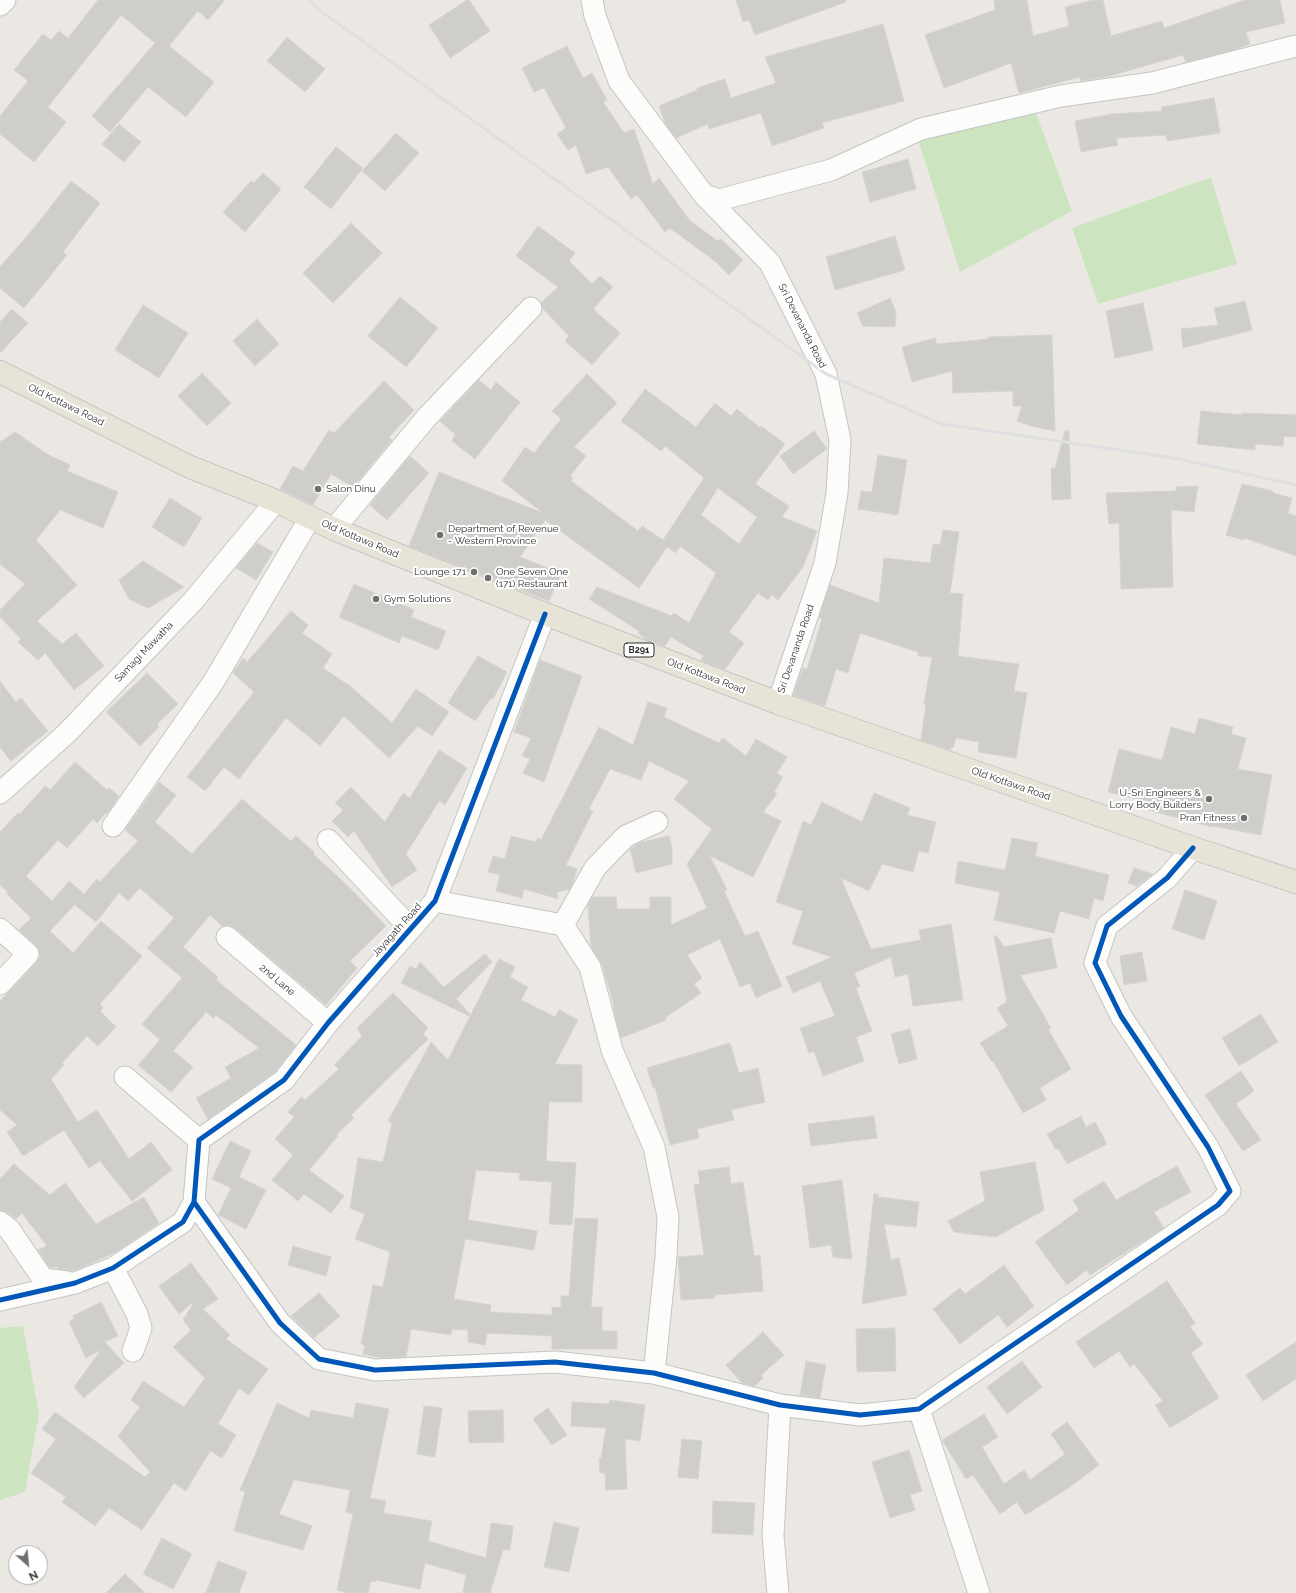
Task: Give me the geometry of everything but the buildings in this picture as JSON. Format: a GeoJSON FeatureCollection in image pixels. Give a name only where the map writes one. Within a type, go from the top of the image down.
{"type":"FeatureCollection","features":[{"type":"Feature","properties":{"kind":"main road","name":"Old Kottawa Road"},"geometry":{"type":"LineString","coordinates":[[0,372],[190,467],[276,501],[334,529],[545,614],[778,703],[1193,848],[1296,882]]}},
{"type":"Feature","properties":{"kind":"street"},"geometry":{"type":"LineString","coordinates":[[0,5],[5,0]]}},
{"type":"Feature","properties":{"kind":"street","name":"Sri Devananda Road"},"geometry":{"type":"LineString","coordinates":[[592,0],[595,16],[619,81],[704,195],[770,263],[826,374],[840,440],[837,493],[825,563],[778,703]]}},
{"type":"Feature","properties":{"kind":"street"},"geometry":{"type":"LineString","coordinates":[[704,195],[719,200],[831,170],[921,129],[1060,96],[1152,83],[1296,46]]}},
{"type":"Feature","properties":{"kind":"street"},"geometry":{"type":"LineString","coordinates":[[334,529],[427,417],[531,308]]}},
{"type":"Feature","properties":{"kind":"street","name":"Samagi Mawatha"},"geometry":{"type":"LineString","coordinates":[[0,794],[67,733],[193,601],[276,501]]}},
{"type":"Feature","properties":{"kind":"street"},"geometry":{"type":"LineString","coordinates":[[112,826],[214,681],[310,518]]}},
{"type":"Feature","properties":{"kind":"street","name":"Jayagath Road"},"geometry":{"type":"LineString","coordinates":[[199,1140],[284,1080],[328,1023],[435,901],[545,614]]}},
{"type":"Feature","properties":{"kind":"street"},"geometry":{"type":"LineString","coordinates":[[563,925],[595,868],[626,836],[656,822]]}},
{"type":"Feature","properties":{"kind":"street"},"geometry":{"type":"LineString","coordinates":[[328,840],[410,928]]}},
{"type":"Feature","properties":{"kind":"street"},"geometry":{"type":"LineString","coordinates":[[194,1202],[280,1323],[319,1359],[375,1370],[555,1362],[654,1373],[780,1405],[860,1415],[919,1410],[1218,1205],[1230,1191],[1208,1147],[1121,1016],[1095,963],[1106,926],[1167,878],[1193,848]]}},
{"type":"Feature","properties":{"kind":"street"},"geometry":{"type":"LineString","coordinates":[[435,901],[563,925],[590,968],[612,1050],[654,1147],[668,1217],[666,1257],[654,1373]]}},
{"type":"Feature","properties":{"kind":"street"},"geometry":{"type":"LineString","coordinates":[[0,929],[28,954],[0,984]]}},
{"type":"Feature","properties":{"kind":"street","name":"2nd Lane"},"geometry":{"type":"LineString","coordinates":[[226,937],[328,1023]]}},
{"type":"Feature","properties":{"kind":"street"},"geometry":{"type":"LineString","coordinates":[[0,1300],[75,1282],[113,1268],[183,1222],[194,1202],[199,1140],[125,1077]]}},
{"type":"Feature","properties":{"kind":"street"},"geometry":{"type":"LineString","coordinates":[[0,1222],[9,1230],[42,1279],[75,1282]]}},
{"type":"Feature","properties":{"kind":"street"},"geometry":{"type":"LineString","coordinates":[[113,1268],[137,1314],[141,1328],[133,1351]]}},
{"type":"Feature","properties":{"kind":"street"},"geometry":{"type":"LineString","coordinates":[[778,1593],[773,1536],[780,1405]]}},
{"type":"Feature","properties":{"kind":"street"},"geometry":{"type":"LineString","coordinates":[[919,1410],[979,1593]]}},
{"type":"Feature","properties":{"kind":"green space"},"geometry":{"type":"Polygon","coordinates":[[[1036,113],[1072,211],[960,272],[917,136],[1036,113]]]}},
{"type":"Feature","properties":{"kind":"green space"},"geometry":{"type":"Polygon","coordinates":[[[1211,177],[1237,264],[1098,304],[1072,228],[1211,177]]]}},
{"type":"Feature","properties":{"kind":"green space"},"geometry":{"type":"Polygon","coordinates":[[[23,1326],[39,1414],[25,1492],[0,1500],[0,1328],[23,1326]]]}},
{"type":"Feature","properties":{"kind":"railway"},"geometry":{"type":"LineString","coordinates":[[309,0],[322,12],[826,374],[942,424],[1174,458],[1296,485]]}},
{"type":"Feature","properties":{"kind":"cycle path"},"geometry":{"type":"LineString","coordinates":[[0,1300],[75,1283],[113,1268],[183,1222],[194,1202],[199,1140],[284,1080],[328,1023],[435,901],[545,614]]}},
{"type":"Feature","properties":{"kind":"cycle path"},"geometry":{"type":"LineString","coordinates":[[194,1202],[280,1323],[319,1359],[375,1370],[555,1362],[654,1373],[780,1405],[860,1415],[919,1409],[1218,1205],[1230,1191],[1208,1147],[1121,1016],[1095,963],[1107,926],[1167,878],[1193,848]]}},
{"type":"Feature","properties":{"kind":"place","name":"Salon Dinu"},"geometry":{"type":"Point","coordinates":[318,489]}},
{"type":"Feature","properties":{"kind":"place","name":"Department of Revenue - Western Province"},"geometry":{"type":"Point","coordinates":[440,535]}},
{"type":"Feature","properties":{"kind":"place","name":"Lounge 171"},"geometry":{"type":"Point","coordinates":[474,572]}},
{"type":"Feature","properties":{"kind":"place","name":"One Seven One (171) Restaurant"},"geometry":{"type":"Point","coordinates":[488,578]}},
{"type":"Feature","properties":{"kind":"place","name":"Gym Solutions"},"geometry":{"type":"Point","coordinates":[376,599]}},
{"type":"Feature","properties":{"kind":"place","name":"U-Sri Engineers & Lorry Body Builders"},"geometry":{"type":"Point","coordinates":[1209,799]}},
{"type":"Feature","properties":{"kind":"place","name":"Pran Fitness"},"geometry":{"type":"Point","coordinates":[1244,818]}}]}
